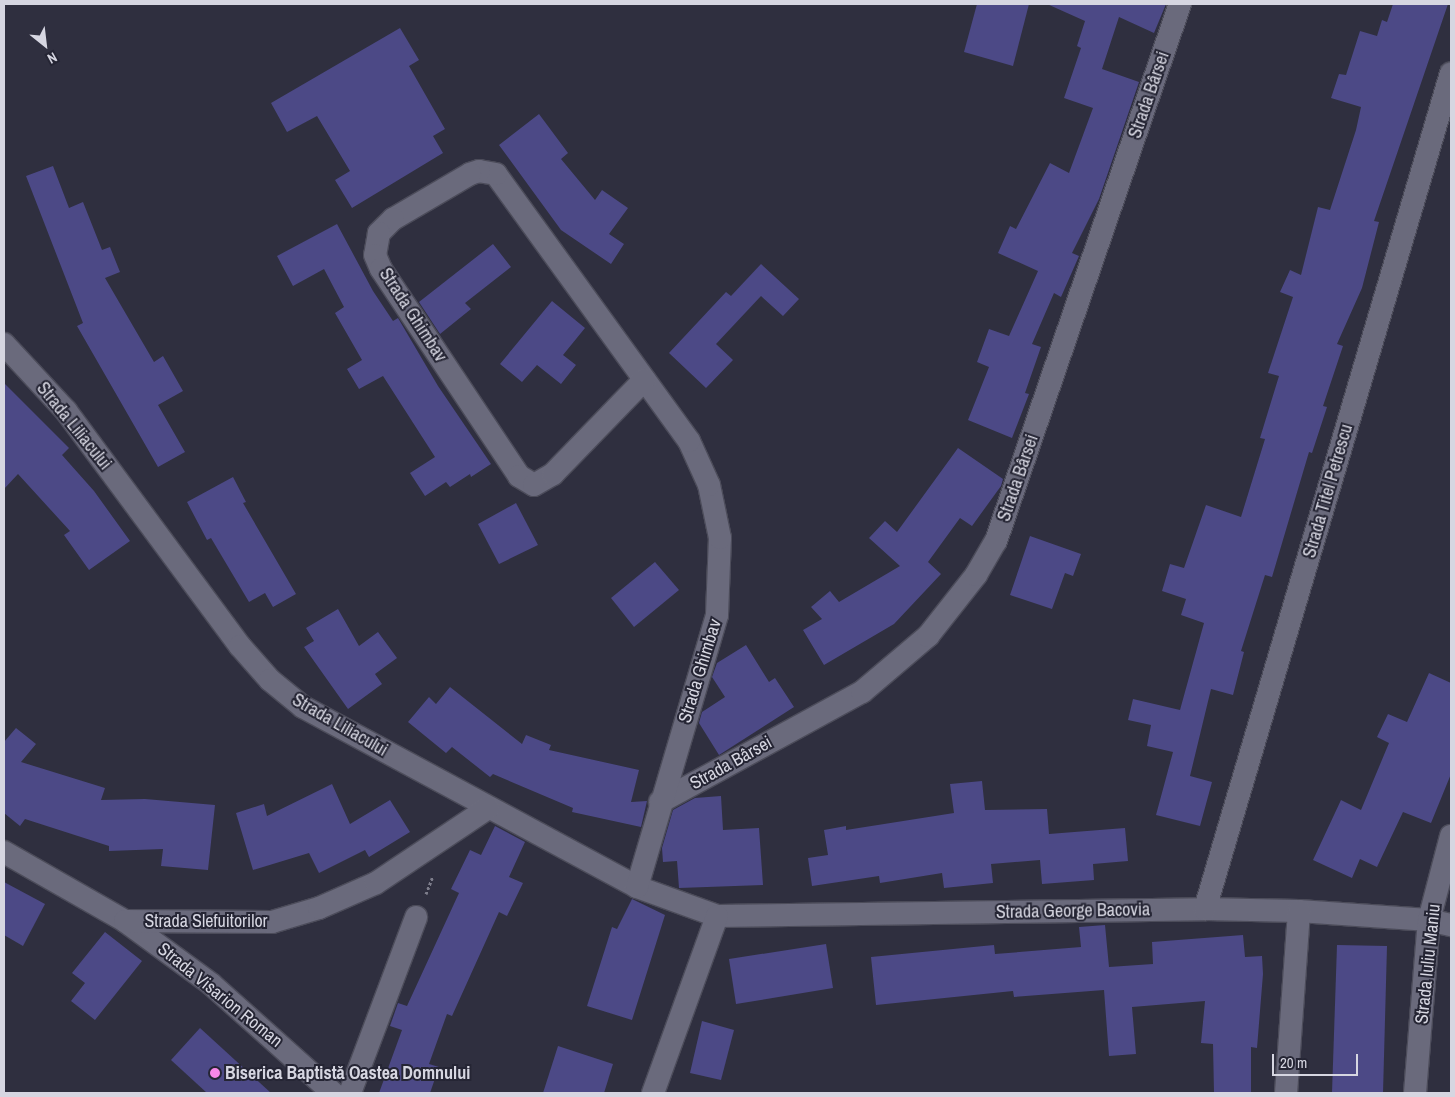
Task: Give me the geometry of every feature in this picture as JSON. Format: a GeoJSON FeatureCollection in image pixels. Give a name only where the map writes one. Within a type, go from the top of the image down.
{"type":"FeatureCollection","features":[{"type":"Feature","properties":{"kind":"street","name":"Strada Bârsei"},"geometry":{"type":"LineString","coordinates":[[660,802],[862,692],[928,636],[976,575],[996,541],[1180,4]]}},
{"type":"Feature","properties":{"kind":"street","name":"Strada Titel Petrescu"},"geometry":{"type":"LineString","coordinates":[[1205,909],[1451,73]]}},
{"type":"Feature","properties":{"kind":"street","name":"Strada Ghimbav"},"geometry":{"type":"LineString","coordinates":[[637,887],[660,802],[718,615],[720,538],[709,485],[688,441],[496,174],[479,171],[470,174],[393,219],[379,233],[375,255],[381,269],[519,476],[534,485],[554,474],[644,380]]}},
{"type":"Feature","properties":{"kind":"street","name":"Strada Liliacului"},"geometry":{"type":"LineString","coordinates":[[4,344],[66,411],[240,646],[270,680],[303,707],[637,887],[717,916]]}},
{"type":"Feature","properties":{"kind":"street","name":"Strada Slefuitorilor"},"geometry":{"type":"LineString","coordinates":[[4,852],[125,921],[272,922],[319,908],[376,883],[488,808]]}},
{"type":"Feature","properties":{"kind":"street","name":"Strada Iuliu Maniu"},"geometry":{"type":"LineString","coordinates":[[1415,1093],[1429,920],[1451,836]]}},
{"type":"Feature","properties":{"kind":"street","name":"Strada George Bacovia"},"geometry":{"type":"LineString","coordinates":[[717,916],[1205,909],[1299,911],[1429,920],[1451,925]]}},
{"type":"Feature","properties":{"kind":"street"},"geometry":{"type":"LineString","coordinates":[[1286,1093],[1299,911]]}},
{"type":"Feature","properties":{"kind":"street"},"geometry":{"type":"LineString","coordinates":[[654,1093],[717,916]]}},
{"type":"Feature","properties":{"kind":"street"},"geometry":{"type":"LineString","coordinates":[[350,1093],[416,917]]}},
{"type":"Feature","properties":{"kind":"street","name":"Strada Visarion Roman"},"geometry":{"type":"LineString","coordinates":[[125,921],[211,984],[334,1093]]}},
{"type":"Feature","properties":{"kind":"building"},"geometry":{"type":"Polygon","coordinates":[[[977,4],[1029,4],[1013,66],[964,52],[977,4]]]}},
{"type":"Feature","properties":{"kind":"building"},"geometry":{"type":"Polygon","coordinates":[[[1047,4],[1166,4],[1154,33],[1119,17],[1102,69],[1139,82],[1099,199],[1072,253],[1079,256],[1061,297],[1054,293],[1032,344],[1041,347],[1025,393],[1029,394],[1012,438],[968,420],[989,367],[977,362],[989,329],[1009,336],[1038,271],[998,253],[1010,226],[1016,229],[1050,163],[1069,173],[1093,108],[1064,98],[1081,48],[1077,46],[1085,21],[1047,4]]]}},
{"type":"Feature","properties":{"kind":"building"},"geometry":{"type":"Polygon","coordinates":[[[1393,4],[1448,4],[1374,221],[1379,222],[1362,288],[1337,344],[1343,346],[1323,406],[1327,407],[1312,453],[1309,452],[1272,577],[1265,575],[1241,651],[1244,652],[1233,695],[1211,689],[1190,776],[1212,782],[1200,826],[1156,815],[1173,752],[1147,746],[1151,725],[1128,720],[1133,699],[1180,710],[1204,623],[1181,615],[1186,599],[1162,591],[1170,564],[1184,568],[1206,505],[1241,517],[1265,439],[1260,438],[1279,376],[1268,373],[1293,297],[1280,292],[1290,270],[1301,275],[1318,207],[1330,210],[1356,130],[1361,107],[1331,98],[1339,74],[1346,75],[1360,31],[1377,36],[1382,20],[1387,22],[1393,4]]]}},
{"type":"Feature","properties":{"kind":"building"},"geometry":{"type":"Polygon","coordinates":[[[400,28],[419,60],[409,66],[445,129],[433,136],[443,153],[352,208],[335,180],[350,171],[317,116],[287,132],[271,103],[400,28]]]}},
{"type":"Feature","properties":{"kind":"building"},"geometry":{"type":"Polygon","coordinates":[[[539,114],[568,153],[561,159],[595,200],[602,190],[628,208],[609,234],[624,244],[611,264],[561,230],[499,145],[539,114]]]}},
{"type":"Feature","properties":{"kind":"building"},"geometry":{"type":"Polygon","coordinates":[[[53,166],[69,208],[83,202],[102,250],[110,247],[120,272],[105,278],[154,362],[163,356],[183,391],[158,405],[185,452],[158,467],[77,326],[83,323],[26,176],[53,166]]]}},
{"type":"Feature","properties":{"kind":"building"},"geometry":{"type":"Polygon","coordinates":[[[337,224],[373,291],[393,321],[398,318],[438,386],[491,464],[471,477],[470,474],[450,487],[446,482],[425,496],[410,473],[435,457],[383,376],[359,389],[347,369],[362,360],[335,313],[344,307],[324,269],[293,286],[277,256],[337,224]]]}},
{"type":"Feature","properties":{"kind":"building"},"geometry":{"type":"Polygon","coordinates":[[[493,244],[511,267],[465,303],[471,309],[440,334],[419,302],[493,244]]]}},
{"type":"Feature","properties":{"kind":"building"},"geometry":{"type":"Polygon","coordinates":[[[761,264],[799,299],[783,316],[761,296],[716,344],[733,360],[706,388],[669,353],[726,292],[731,296],[761,264]]]}},
{"type":"Feature","properties":{"kind":"building"},"geometry":{"type":"Polygon","coordinates":[[[552,301],[585,328],[563,355],[576,365],[561,384],[537,365],[522,382],[500,364],[552,301]]]}},
{"type":"Feature","properties":{"kind":"building"},"geometry":{"type":"Polygon","coordinates":[[[4,383],[69,448],[62,455],[94,491],[130,541],[89,570],[64,535],[70,531],[18,474],[4,489],[4,383]]]}},
{"type":"Feature","properties":{"kind":"building"},"geometry":{"type":"Polygon","coordinates":[[[958,448],[1003,479],[1001,486],[972,526],[960,518],[928,562],[941,574],[894,624],[824,665],[803,630],[822,619],[811,607],[830,591],[839,602],[900,566],[869,538],[885,521],[897,532],[958,448]]]}},
{"type":"Feature","properties":{"kind":"building"},"geometry":{"type":"Polygon","coordinates":[[[233,477],[246,502],[243,503],[296,594],[273,607],[265,593],[249,602],[211,538],[207,540],[187,502],[233,477]]]}},
{"type":"Feature","properties":{"kind":"building"},"geometry":{"type":"Polygon","coordinates":[[[516,503],[538,545],[499,564],[478,524],[516,503]]]}},
{"type":"Feature","properties":{"kind":"building"},"geometry":{"type":"Polygon","coordinates":[[[1030,536],[1081,554],[1073,576],[1065,573],[1052,609],[1010,595],[1030,536]]]}},
{"type":"Feature","properties":{"kind":"building"},"geometry":{"type":"Polygon","coordinates":[[[655,562],[679,590],[634,627],[611,598],[655,562]]]}},
{"type":"Feature","properties":{"kind":"building"},"geometry":{"type":"Polygon","coordinates":[[[338,609],[359,646],[378,632],[397,658],[375,674],[382,684],[348,709],[304,647],[314,641],[306,628],[338,609]]]}},
{"type":"Feature","properties":{"kind":"building"},"geometry":{"type":"Polygon","coordinates":[[[746,645],[769,682],[775,678],[794,707],[719,755],[699,723],[702,712],[725,697],[712,677],[717,663],[746,645]]]}},
{"type":"Feature","properties":{"kind":"building"},"geometry":{"type":"Polygon","coordinates":[[[1429,673],[1451,683],[1451,774],[1431,823],[1403,812],[1377,867],[1360,859],[1352,878],[1313,860],[1341,800],[1361,810],[1389,743],[1377,737],[1388,714],[1407,722],[1429,673]]]}},
{"type":"Feature","properties":{"kind":"building"},"geometry":{"type":"Polygon","coordinates":[[[450,687],[522,744],[526,735],[551,745],[549,750],[639,770],[631,802],[647,801],[641,827],[572,812],[573,808],[493,774],[490,777],[452,747],[446,753],[408,722],[429,697],[436,704],[450,687]]]}},
{"type":"Feature","properties":{"kind":"building"},"geometry":{"type":"Polygon","coordinates":[[[16,728],[36,744],[21,762],[105,788],[101,800],[145,799],[215,805],[208,870],[161,866],[163,849],[109,851],[109,846],[25,819],[20,826],[4,813],[4,742],[16,728]]]}},
{"type":"Feature","properties":{"kind":"building"},"geometry":{"type":"Polygon","coordinates":[[[982,781],[985,810],[1047,809],[1049,834],[1125,828],[1128,861],[1093,864],[1094,880],[1042,884],[1040,860],[991,864],[993,883],[944,888],[942,873],[880,883],[879,876],[812,886],[808,858],[828,855],[824,830],[846,826],[846,830],[954,813],[950,784],[982,781]]]}},
{"type":"Feature","properties":{"kind":"building"},"geometry":{"type":"Polygon","coordinates":[[[332,784],[350,824],[390,800],[410,832],[369,857],[365,850],[319,873],[309,853],[253,870],[236,813],[264,804],[267,816],[332,784]]]}},
{"type":"Feature","properties":{"kind":"building"},"geometry":{"type":"Polygon","coordinates":[[[721,796],[723,830],[759,828],[763,885],[679,888],[677,861],[663,862],[662,848],[673,810],[695,798],[721,796]]]}},
{"type":"Feature","properties":{"kind":"building"},"geometry":{"type":"Polygon","coordinates":[[[495,826],[525,842],[509,877],[523,883],[507,916],[499,912],[452,1016],[447,1014],[429,1064],[439,1067],[430,1093],[379,1093],[402,1030],[390,1026],[398,1003],[407,1006],[459,893],[451,889],[470,850],[481,855],[495,826]]]}},
{"type":"Feature","properties":{"kind":"building"},"geometry":{"type":"Polygon","coordinates":[[[4,882],[45,904],[23,946],[4,935],[4,882]]]}},
{"type":"Feature","properties":{"kind":"building"},"geometry":{"type":"Polygon","coordinates":[[[632,899],[665,915],[632,1020],[587,1006],[612,927],[617,929],[632,899]]]}},
{"type":"Feature","properties":{"kind":"building"},"geometry":{"type":"Polygon","coordinates":[[[1105,925],[1109,967],[1153,964],[1152,942],[1243,935],[1245,957],[1262,956],[1263,974],[1257,1048],[1251,1047],[1251,1093],[1214,1093],[1213,1044],[1201,1043],[1205,1001],[1132,1007],[1136,1054],[1109,1056],[1104,990],[1014,997],[1013,991],[876,1005],[871,957],[994,945],[995,954],[1081,947],[1079,927],[1105,925]]]}},
{"type":"Feature","properties":{"kind":"building"},"geometry":{"type":"Polygon","coordinates":[[[105,932],[142,961],[95,1020],[71,1001],[85,983],[72,973],[105,932]]]}},
{"type":"Feature","properties":{"kind":"building"},"geometry":{"type":"Polygon","coordinates":[[[826,944],[833,988],[736,1004],[729,959],[826,944]]]}},
{"type":"Feature","properties":{"kind":"building"},"geometry":{"type":"Polygon","coordinates":[[[1337,945],[1387,946],[1383,1093],[1332,1093],[1337,945]]]}},
{"type":"Feature","properties":{"kind":"building"},"geometry":{"type":"Polygon","coordinates":[[[702,1021],[734,1030],[721,1080],[690,1073],[702,1021]]]}},
{"type":"Feature","properties":{"kind":"building"},"geometry":{"type":"Polygon","coordinates":[[[200,1028],[271,1093],[207,1093],[171,1060],[200,1028]]]}},
{"type":"Feature","properties":{"kind":"building"},"geometry":{"type":"Polygon","coordinates":[[[558,1046],[613,1064],[604,1093],[543,1093],[558,1046]]]}},
{"type":"Feature","properties":{"kind":"place","name":"Biserica Baptistă Oastea Domnului"},"geometry":{"type":"Point","coordinates":[215,1073]}}]}
